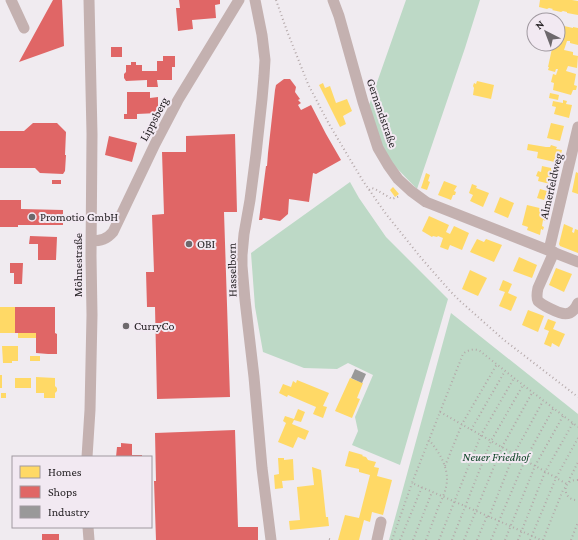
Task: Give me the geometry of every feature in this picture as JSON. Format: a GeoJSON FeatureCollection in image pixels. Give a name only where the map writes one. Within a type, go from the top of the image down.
{"type":"FeatureCollection","features":[{"type":"Feature","properties":{"kind":"street"},"geometry":{"type":"LineString","coordinates":[[11,0],[24,28]]}},
{"type":"Feature","properties":{"kind":"street","name":"Möhnestraße"},"geometry":{"type":"LineString","coordinates":[[87,456],[90,410],[92,134],[89,0]]}},
{"type":"Feature","properties":{"kind":"street","name":"Lippsberg"},"geometry":{"type":"LineString","coordinates":[[91,241],[104,240],[113,232],[178,100],[239,0]]}},
{"type":"Feature","properties":{"kind":"street","name":"Hasselborn"},"geometry":{"type":"LineString","coordinates":[[255,0],[265,60],[256,154],[244,234],[242,260],[262,468],[271,540]]}},
{"type":"Feature","properties":{"kind":"street","name":"Gernandstraße"},"geometry":{"type":"LineString","coordinates":[[333,0],[378,148],[398,178],[411,191],[426,202],[578,262]]}},
{"type":"Feature","properties":{"kind":"street","name":"Almerfeldweg"},"geometry":{"type":"LineString","coordinates":[[551,251],[578,127]]}},
{"type":"Feature","properties":{"kind":"street"},"geometry":{"type":"LineString","coordinates":[[551,251],[536,294],[538,300],[541,304],[562,314],[568,314],[573,311],[578,303]]}},
{"type":"Feature","properties":{"kind":"street"},"geometry":{"type":"LineString","coordinates":[[377,540],[382,522]]}},
{"type":"Feature","properties":{"kind":"street"},"geometry":{"type":"LineString","coordinates":[[88,528],[89,540]]}},
{"type":"Feature","properties":{"kind":"path"},"geometry":{"type":"LineString","coordinates":[[276,0],[308,84],[329,124],[369,190],[386,214],[451,292],[477,317],[504,340],[578,397]]}},
{"type":"Feature","properties":{"kind":"path"},"geometry":{"type":"LineString","coordinates":[[369,190],[372,188],[375,189],[392,199],[411,191]]}},
{"type":"Feature","properties":{"kind":"path"},"geometry":{"type":"LineString","coordinates":[[392,540],[412,483],[463,354],[467,351],[478,349],[578,428]]}},
{"type":"Feature","properties":{"kind":"path"},"geometry":{"type":"LineString","coordinates":[[445,466],[462,424],[497,364]]}},
{"type":"Feature","properties":{"kind":"path"},"geometry":{"type":"LineString","coordinates":[[472,430],[505,371]]}},
{"type":"Feature","properties":{"kind":"path"},"geometry":{"type":"LineString","coordinates":[[439,540],[481,435],[514,378]]}},
{"type":"Feature","properties":{"kind":"path"},"geometry":{"type":"LineString","coordinates":[[452,540],[492,441],[523,385]]}},
{"type":"Feature","properties":{"kind":"path"},"geometry":{"type":"LineString","coordinates":[[464,540],[502,448],[532,393]]}},
{"type":"Feature","properties":{"kind":"path"},"geometry":{"type":"LineString","coordinates":[[477,540],[514,454],[543,401]]}},
{"type":"Feature","properties":{"kind":"path"},"geometry":{"type":"LineString","coordinates":[[491,540],[524,460],[553,409]]}},
{"type":"Feature","properties":{"kind":"path"},"geometry":{"type":"LineString","coordinates":[[440,412],[567,485]]}},
{"type":"Feature","properties":{"kind":"path"},"geometry":{"type":"LineString","coordinates":[[505,540],[535,466],[563,416]]}},
{"type":"Feature","properties":{"kind":"path"},"geometry":{"type":"LineString","coordinates":[[518,540],[546,472],[573,423]]}},
{"type":"Feature","properties":{"kind":"path"},"geometry":{"type":"LineString","coordinates":[[530,540],[556,478],[578,438]]}},
{"type":"Feature","properties":{"kind":"path"},"geometry":{"type":"LineString","coordinates":[[426,540],[443,497],[447,479],[445,466],[438,451],[429,440]]}},
{"type":"Feature","properties":{"kind":"path"},"geometry":{"type":"LineString","coordinates":[[578,462],[567,485],[566,493],[569,498],[578,500]]}},
{"type":"Feature","properties":{"kind":"path"},"geometry":{"type":"LineString","coordinates":[[412,483],[542,540],[563,490],[573,480],[578,480]]}},
{"type":"Feature","properties":{"kind":"path"},"geometry":{"type":"LineString","coordinates":[[400,540],[422,487]]}},
{"type":"Feature","properties":{"kind":"path"},"geometry":{"type":"LineString","coordinates":[[413,540],[432,492]]}},
{"type":"Feature","properties":{"kind":"path"},"geometry":{"type":"LineString","coordinates":[[571,540],[578,522]]}},
{"type":"Feature","properties":{"kind":"green space"},"geometry":{"type":"Polygon","coordinates":[[[406,0],[480,0],[417,189],[385,156],[368,108],[406,0]]]}},
{"type":"Feature","properties":{"kind":"green space"},"geometry":{"type":"Polygon","coordinates":[[[350,182],[359,198],[386,237],[448,299],[400,465],[352,445],[358,431],[355,417],[373,375],[348,363],[337,369],[304,368],[263,352],[255,307],[251,253],[350,182]]]}},
{"type":"Feature","properties":{"kind":"green space","name":"Neuer Friedhof"},"geometry":{"type":"Polygon","coordinates":[[[451,313],[578,414],[578,540],[389,540],[451,313]]]}},
{"type":"Feature","properties":{"kind":"building: Homes"},"geometry":{"type":"Polygon","coordinates":[[[540,0],[578,1],[578,15],[552,10],[553,9],[549,8],[539,7],[540,0]]]}},
{"type":"Feature","properties":{"kind":"building: Homes"},"geometry":{"type":"Polygon","coordinates":[[[566,26],[578,28],[578,45],[567,41],[566,44],[566,26]]]}},
{"type":"Feature","properties":{"kind":"building: Homes"},"geometry":{"type":"Polygon","coordinates":[[[566,50],[573,52],[573,55],[578,56],[577,68],[568,66],[566,71],[576,74],[574,85],[577,86],[576,90],[573,90],[571,95],[553,90],[554,83],[551,82],[553,74],[556,75],[558,69],[556,69],[555,72],[548,70],[551,52],[566,52],[566,50]]]}},
{"type":"Feature","properties":{"kind":"building: Homes"},"geometry":{"type":"Polygon","coordinates":[[[477,81],[494,85],[491,99],[473,95],[473,86],[477,81]]]}},
{"type":"Feature","properties":{"kind":"building: Homes"},"geometry":{"type":"Polygon","coordinates":[[[323,83],[325,88],[330,86],[336,103],[347,99],[352,111],[343,116],[346,124],[340,127],[319,85],[323,83]]]}},
{"type":"Feature","properties":{"kind":"building: Homes"},"geometry":{"type":"Polygon","coordinates":[[[550,93],[559,95],[558,100],[549,98],[550,93]]]}},
{"type":"Feature","properties":{"kind":"building: Homes"},"geometry":{"type":"Polygon","coordinates":[[[563,100],[567,101],[566,104],[572,105],[569,118],[554,114],[556,107],[552,106],[553,101],[563,103],[563,100]]]}},
{"type":"Feature","properties":{"kind":"building: Homes"},"geometry":{"type":"Polygon","coordinates":[[[551,123],[564,126],[560,141],[547,138],[551,123]]]}},
{"type":"Feature","properties":{"kind":"building: Homes"},"geometry":{"type":"Polygon","coordinates":[[[528,144],[546,147],[550,147],[551,145],[557,147],[556,149],[562,150],[559,163],[537,158],[538,152],[527,150],[528,144]]]}},
{"type":"Feature","properties":{"kind":"building: Homes"},"geometry":{"type":"Polygon","coordinates":[[[542,166],[551,168],[551,170],[557,172],[554,185],[538,181],[539,177],[536,176],[538,171],[541,172],[542,166]]]}},
{"type":"Feature","properties":{"kind":"building: Homes"},"geometry":{"type":"Polygon","coordinates":[[[576,172],[578,173],[578,194],[572,192],[576,172]]]}},
{"type":"Feature","properties":{"kind":"building: Homes"},"geometry":{"type":"Polygon","coordinates":[[[426,173],[430,175],[428,181],[430,182],[427,190],[421,188],[426,173]]]}},
{"type":"Feature","properties":{"kind":"building: Homes"},"geometry":{"type":"Polygon","coordinates":[[[444,181],[457,186],[454,191],[456,192],[455,195],[453,195],[451,200],[438,195],[444,181]]]}},
{"type":"Feature","properties":{"kind":"building: Homes"},"geometry":{"type":"Polygon","coordinates":[[[472,184],[477,186],[476,188],[489,193],[483,207],[470,201],[473,195],[469,193],[472,184]]]}},
{"type":"Feature","properties":{"kind":"building: Homes"},"geometry":{"type":"Polygon","coordinates":[[[393,187],[399,194],[395,197],[390,190],[393,187]]]}},
{"type":"Feature","properties":{"kind":"building: Homes"},"geometry":{"type":"Polygon","coordinates":[[[540,189],[547,191],[544,200],[537,198],[540,189]]]}},
{"type":"Feature","properties":{"kind":"building: Homes"},"geometry":{"type":"Polygon","coordinates":[[[500,197],[514,203],[508,218],[494,212],[500,197]]]}},
{"type":"Feature","properties":{"kind":"building: Homes"},"geometry":{"type":"Polygon","coordinates":[[[527,205],[548,210],[546,221],[543,220],[542,226],[544,227],[543,230],[541,229],[540,235],[527,230],[528,227],[522,225],[527,205]]]}},
{"type":"Feature","properties":{"kind":"building: Homes"},"geometry":{"type":"Polygon","coordinates":[[[429,216],[449,225],[446,232],[450,234],[454,226],[469,233],[462,250],[450,245],[448,250],[440,247],[443,238],[438,236],[432,237],[422,231],[429,216]]]}},
{"type":"Feature","properties":{"kind":"building: Homes"},"geometry":{"type":"Polygon","coordinates":[[[564,224],[573,228],[572,232],[574,233],[575,229],[578,230],[578,253],[560,246],[559,244],[564,224]]]}},
{"type":"Feature","properties":{"kind":"building: Homes"},"geometry":{"type":"Polygon","coordinates":[[[477,239],[484,242],[486,239],[502,245],[494,262],[470,252],[477,239]]]}},
{"type":"Feature","properties":{"kind":"building: Homes"},"geometry":{"type":"Polygon","coordinates":[[[519,257],[537,265],[532,278],[513,271],[519,257]]]}},
{"type":"Feature","properties":{"kind":"building: Homes"},"geometry":{"type":"Polygon","coordinates":[[[556,268],[572,274],[564,292],[549,285],[556,268]]]}},
{"type":"Feature","properties":{"kind":"building: Homes"},"geometry":{"type":"Polygon","coordinates":[[[470,270],[487,278],[478,296],[462,289],[470,270]]]}},
{"type":"Feature","properties":{"kind":"building: Homes"},"geometry":{"type":"Polygon","coordinates":[[[503,280],[512,284],[508,293],[517,297],[511,311],[499,306],[505,292],[499,290],[503,280]]]}},
{"type":"Feature","properties":{"kind":"building: Homes"},"geometry":{"type":"Polygon","coordinates":[[[0,307],[15,307],[15,333],[0,333],[0,307]]]}},
{"type":"Feature","properties":{"kind":"building: Homes"},"geometry":{"type":"Polygon","coordinates":[[[528,310],[544,316],[538,332],[522,325],[528,310]]]}},
{"type":"Feature","properties":{"kind":"building: Homes"},"geometry":{"type":"Polygon","coordinates":[[[548,319],[556,322],[553,329],[565,334],[559,347],[552,343],[551,347],[544,344],[549,331],[544,329],[548,319]]]}},
{"type":"Feature","properties":{"kind":"building: Homes"},"geometry":{"type":"Polygon","coordinates":[[[18,333],[36,333],[36,338],[18,338],[18,333]]]}},
{"type":"Feature","properties":{"kind":"building: Homes"},"geometry":{"type":"Polygon","coordinates":[[[2,346],[18,346],[18,361],[3,363],[2,346]]]}},
{"type":"Feature","properties":{"kind":"building: Homes"},"geometry":{"type":"Polygon","coordinates":[[[30,356],[40,356],[40,361],[30,361],[30,356]]]}},
{"type":"Feature","properties":{"kind":"building: Homes"},"geometry":{"type":"Polygon","coordinates":[[[0,375],[2,375],[2,388],[0,388],[0,375]]]}},
{"type":"Feature","properties":{"kind":"building: Homes"},"geometry":{"type":"Polygon","coordinates":[[[36,377],[55,378],[55,386],[57,391],[55,393],[55,398],[44,398],[44,393],[36,393],[36,377]]]}},
{"type":"Feature","properties":{"kind":"building: Homes"},"geometry":{"type":"Polygon","coordinates":[[[15,378],[31,378],[31,388],[15,388],[15,378]]]}},
{"type":"Feature","properties":{"kind":"building: Homes"},"geometry":{"type":"Polygon","coordinates":[[[350,378],[363,383],[357,398],[360,399],[352,418],[335,411],[350,378]]]}},
{"type":"Feature","properties":{"kind":"building: Homes"},"geometry":{"type":"Polygon","coordinates":[[[297,380],[329,393],[323,406],[327,407],[323,418],[313,414],[316,407],[288,395],[287,397],[279,393],[283,384],[291,387],[293,381],[296,383],[297,380]]]}},
{"type":"Feature","properties":{"kind":"building: Homes"},"geometry":{"type":"Polygon","coordinates":[[[1,393],[6,393],[6,398],[1,398],[1,393]]]}},
{"type":"Feature","properties":{"kind":"building: Homes"},"geometry":{"type":"Polygon","coordinates":[[[298,409],[305,412],[301,422],[294,420],[292,424],[309,431],[305,440],[298,437],[293,448],[278,442],[286,423],[283,421],[285,416],[294,419],[298,409]]]}},
{"type":"Feature","properties":{"kind":"building: Homes"},"geometry":{"type":"Polygon","coordinates":[[[349,451],[363,455],[362,456],[366,457],[368,460],[376,462],[374,467],[379,468],[377,476],[392,480],[383,515],[372,512],[370,522],[364,520],[359,540],[338,540],[345,515],[359,518],[370,475],[359,472],[359,469],[345,466],[349,451]]]}},
{"type":"Feature","properties":{"kind":"building: Homes"},"geometry":{"type":"Polygon","coordinates":[[[278,458],[284,458],[284,460],[293,459],[294,480],[282,481],[283,488],[275,489],[274,475],[279,474],[278,458]]]}},
{"type":"Feature","properties":{"kind":"building: Homes"},"geometry":{"type":"Polygon","coordinates":[[[312,467],[321,470],[326,517],[328,517],[329,526],[290,530],[289,521],[300,520],[297,487],[314,485],[312,467]]]}},
{"type":"Feature","properties":{"kind":"building: Shops"},"geometry":{"type":"Polygon","coordinates":[[[53,0],[62,0],[64,46],[19,62],[53,0]]]}},
{"type":"Feature","properties":{"kind":"building: Shops"},"geometry":{"type":"Polygon","coordinates":[[[179,0],[220,0],[220,4],[215,5],[216,18],[192,20],[193,29],[178,31],[176,8],[180,8],[179,0]]]}},
{"type":"Feature","properties":{"kind":"building: Shops"},"geometry":{"type":"Polygon","coordinates":[[[111,47],[122,47],[122,57],[111,57],[111,47]]]}},
{"type":"Feature","properties":{"kind":"building: Shops"},"geometry":{"type":"Polygon","coordinates":[[[163,56],[175,56],[175,67],[172,67],[172,80],[157,80],[158,87],[147,87],[147,80],[126,81],[124,78],[126,65],[131,65],[131,62],[136,62],[136,65],[142,65],[142,71],[157,71],[157,61],[163,61],[163,56]]]}},
{"type":"Feature","properties":{"kind":"building: Shops"},"geometry":{"type":"Polygon","coordinates":[[[284,79],[290,79],[296,87],[295,92],[300,99],[298,100],[301,103],[298,105],[301,110],[311,105],[341,160],[316,174],[313,173],[309,202],[289,199],[288,214],[280,221],[263,218],[262,220],[259,220],[267,166],[275,90],[276,85],[284,79]]]}},
{"type":"Feature","properties":{"kind":"building: Shops"},"geometry":{"type":"Polygon","coordinates":[[[127,92],[150,92],[150,98],[158,97],[158,113],[137,114],[137,119],[124,119],[124,114],[127,114],[127,92]]]}},
{"type":"Feature","properties":{"kind":"building: Shops"},"geometry":{"type":"Polygon","coordinates":[[[33,123],[57,123],[66,132],[65,171],[63,174],[40,173],[35,168],[0,168],[0,131],[24,131],[33,123]]]}},
{"type":"Feature","properties":{"kind":"building: Shops","name":"OBI"},"geometry":{"type":"Polygon","coordinates":[[[235,134],[237,212],[224,212],[230,397],[157,399],[155,307],[147,307],[146,272],[154,272],[152,215],[164,214],[162,152],[186,152],[186,136],[235,134]]]}},
{"type":"Feature","properties":{"kind":"building: Shops"},"geometry":{"type":"Polygon","coordinates":[[[109,136],[137,143],[132,162],[105,155],[109,136]]]}},
{"type":"Feature","properties":{"kind":"building: Shops"},"geometry":{"type":"Polygon","coordinates":[[[52,180],[61,180],[61,184],[52,184],[52,180]]]}},
{"type":"Feature","properties":{"kind":"building: Shops","name":"Promotio GmbH"},"geometry":{"type":"Polygon","coordinates":[[[0,200],[21,200],[21,209],[63,210],[63,225],[18,225],[18,227],[0,227],[0,200]]]}},
{"type":"Feature","properties":{"kind":"building: Shops"},"geometry":{"type":"Polygon","coordinates":[[[30,236],[57,237],[56,260],[38,260],[38,244],[29,244],[30,236]]]}},
{"type":"Feature","properties":{"kind":"building: Shops"},"geometry":{"type":"Polygon","coordinates":[[[10,263],[23,263],[22,284],[14,284],[14,273],[10,273],[10,263]]]}},
{"type":"Feature","properties":{"kind":"building: Shops"},"geometry":{"type":"Polygon","coordinates":[[[15,307],[55,307],[57,354],[36,353],[36,333],[15,333],[15,307]]]}},
{"type":"Feature","properties":{"kind":"building: Shops"},"geometry":{"type":"Polygon","coordinates":[[[235,430],[238,527],[258,527],[258,540],[156,540],[154,481],[156,481],[155,433],[235,430]]]}},
{"type":"Feature","properties":{"kind":"building: Shops"},"geometry":{"type":"Polygon","coordinates":[[[121,443],[132,444],[132,455],[142,456],[116,456],[117,447],[121,447],[121,443]]]}},
{"type":"Feature","properties":{"kind":"building: Shops"},"geometry":{"type":"Polygon","coordinates":[[[42,534],[59,534],[59,540],[42,540],[42,534]]]}},
{"type":"Feature","properties":{"kind":"building: Industry"},"geometry":{"type":"Polygon","coordinates":[[[355,369],[366,374],[362,383],[351,378],[355,369]]]}},
{"type":"Feature","properties":{"kind":"place","name":"Promotio GmbH"},"geometry":{"type":"Point","coordinates":[32,217]}},
{"type":"Feature","properties":{"kind":"place","name":"OBI"},"geometry":{"type":"Point","coordinates":[189,244]}},
{"type":"Feature","properties":{"kind":"place","name":"CurryCo"},"geometry":{"type":"Point","coordinates":[126,326]}}]}
